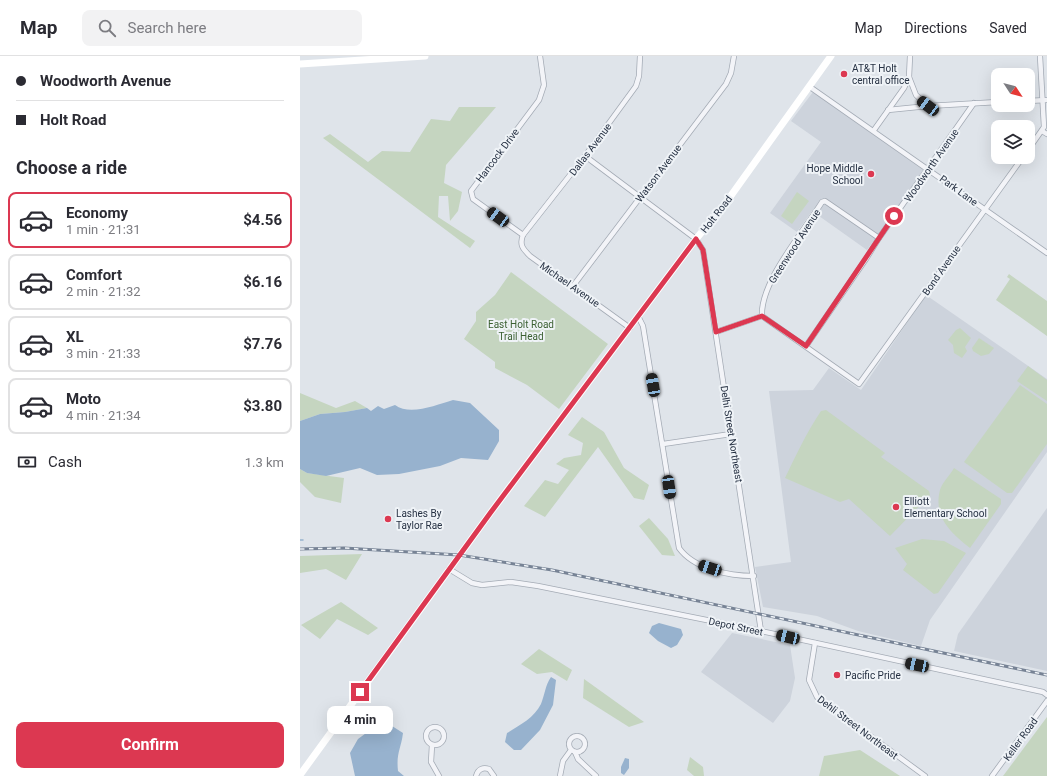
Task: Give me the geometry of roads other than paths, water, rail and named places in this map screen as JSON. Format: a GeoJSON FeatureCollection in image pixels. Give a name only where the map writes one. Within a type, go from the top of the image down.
{"type":"FeatureCollection","features":[{"type":"Feature","properties":{"kind":"main road"},"geometry":{"type":"LineString","coordinates":[[301,64],[319,60],[323,56]]}},
{"type":"Feature","properties":{"kind":"main road"},"geometry":{"type":"LineString","coordinates":[[385,59],[398,56]]}},
{"type":"Feature","properties":{"kind":"main road"},"geometry":{"type":"LineString","coordinates":[[301,64],[425,56]]}},
{"type":"Feature","properties":{"kind":"main road","name":"Holt Road"},"geometry":{"type":"LineString","coordinates":[[300,776],[449,569],[696,239],[725,204],[831,56]]}},
{"type":"Feature","properties":{"kind":"street","name":"Hancock Drive"},"geometry":{"type":"LineString","coordinates":[[523,236],[473,199],[471,191],[539,100],[544,85],[540,56]]}},
{"type":"Feature","properties":{"kind":"street","name":"Dallas Avenue"},"geometry":{"type":"LineString","coordinates":[[523,236],[585,156],[636,86],[639,76],[640,56]]}},
{"type":"Feature","properties":{"kind":"street","name":"Watson Avenue"},"geometry":{"type":"LineString","coordinates":[[573,286],[726,84],[732,73],[734,56]]}},
{"type":"Feature","properties":{"kind":"street"},"geometry":{"type":"LineString","coordinates":[[874,130],[904,88],[909,77],[910,56]]}},
{"type":"Feature","properties":{"kind":"street"},"geometry":{"type":"LineString","coordinates":[[1035,140],[1044,127],[1045,100],[1040,56]]}},
{"type":"Feature","properties":{"kind":"street"},"geometry":{"type":"LineString","coordinates":[[909,77],[916,95],[928,106]]}},
{"type":"Feature","properties":{"kind":"street","name":"Park Lane"},"geometry":{"type":"LineString","coordinates":[[810,87],[929,168],[1047,253]]}},
{"type":"Feature","properties":{"kind":"street"},"geometry":{"type":"LineString","coordinates":[[1035,101],[1045,100]]}},
{"type":"Feature","properties":{"kind":"street"},"geometry":{"type":"LineString","coordinates":[[888,110],[974,102],[991,102]]}},
{"type":"Feature","properties":{"kind":"street","name":"Woodworth Avenue"},"geometry":{"type":"LineString","coordinates":[[806,346],[974,102]]}},
{"type":"Feature","properties":{"kind":"street"},"geometry":{"type":"LineString","coordinates":[[1042,131],[1047,134]]}},
{"type":"Feature","properties":{"kind":"street"},"geometry":{"type":"LineString","coordinates":[[585,156],[696,239]]}},
{"type":"Feature","properties":{"kind":"street","name":"Bond Avenue"},"geometry":{"type":"LineString","coordinates":[[806,346],[859,384],[1018,164]]}},
{"type":"Feature","properties":{"kind":"street","name":"Greenwood Avenue"},"geometry":{"type":"LineString","coordinates":[[762,316],[763,299],[771,280],[822,202],[825,201],[879,238]]}},
{"type":"Feature","properties":{"kind":"street","name":"Michael Avenue"},"geometry":{"type":"LineString","coordinates":[[523,236],[521,243],[523,249],[630,328]]}},
{"type":"Feature","properties":{"kind":"street","name":"Delhi Street Northeast"},"geometry":{"type":"LineString","coordinates":[[696,239],[703,250],[754,576],[761,631]]}},
{"type":"Feature","properties":{"kind":"street"},"geometry":{"type":"LineString","coordinates":[[638,316],[643,326],[679,548],[691,561],[701,565],[730,574],[754,576]]}},
{"type":"Feature","properties":{"kind":"street"},"geometry":{"type":"LineString","coordinates":[[716,332],[762,316],[806,346]]}},
{"type":"Feature","properties":{"kind":"street"},"geometry":{"type":"LineString","coordinates":[[663,444],[731,434]]}},
{"type":"Feature","properties":{"kind":"street","name":"Depot Street"},"geometry":{"type":"LineString","coordinates":[[449,569],[466,581],[472,583],[482,585],[505,582],[522,584],[761,631],[1043,692],[1047,695]]}},
{"type":"Feature","properties":{"kind":"street","name":"Dehli Street Northeast"},"geometry":{"type":"LineString","coordinates":[[815,643],[809,680],[817,697],[925,776]]}},
{"type":"Feature","properties":{"kind":"street","name":"Keller Road"},"geometry":{"type":"LineString","coordinates":[[992,776],[1047,701]]}},
{"type":"Feature","properties":{"kind":"street"},"geometry":{"type":"LineString","coordinates":[[432,745],[438,745],[443,741],[444,733],[437,727],[434,727],[427,733],[427,740],[432,745],[431,762],[439,776]]}},
{"type":"Feature","properties":{"kind":"street"},"geometry":{"type":"LineString","coordinates":[[560,776],[563,761],[573,751],[578,759],[596,776]]}},
{"type":"Feature","properties":{"kind":"street"},"geometry":{"type":"LineString","coordinates":[[476,776],[478,771],[484,768],[490,769],[494,776]]}},
{"type":"Feature","properties":{"kind":"water"},"geometry":{"type":"Polygon","coordinates":[[[453,400],[470,403],[499,430],[499,441],[488,460],[461,458],[440,466],[399,474],[377,475],[360,468],[326,476],[307,473],[300,469],[300,421],[320,414],[367,408],[371,411],[378,406],[384,409],[395,405],[408,410],[415,410],[453,400]]]}},
{"type":"Feature","properties":{"kind":"water"},"geometry":{"type":"Polygon","coordinates":[[[659,623],[681,629],[683,635],[677,645],[671,648],[658,641],[649,633],[652,626],[659,623]]]}},
{"type":"Feature","properties":{"kind":"water"},"geometry":{"type":"Polygon","coordinates":[[[551,677],[556,680],[553,705],[540,730],[521,750],[514,750],[505,742],[507,733],[526,721],[535,713],[541,704],[546,687],[551,677]]]}},
{"type":"Feature","properties":{"kind":"water"},"geometry":{"type":"Polygon","coordinates":[[[392,726],[403,733],[398,755],[398,771],[404,776],[355,776],[350,753],[358,739],[373,728],[392,726]]]}},
{"type":"Feature","properties":{"kind":"water"},"geometry":{"type":"Polygon","coordinates":[[[625,758],[629,759],[629,768],[624,775],[621,773],[621,767],[625,758]]]}},
{"type":"Feature","properties":{"kind":"railway"},"geometry":{"type":"LineString","coordinates":[[300,549],[344,548],[459,555],[552,570],[1047,675]]}},
{"type":"Feature","properties":{"kind":"place","name":"AT&T Holt central office"},"geometry":{"type":"Point","coordinates":[844,74]}},
{"type":"Feature","properties":{"kind":"place","name":"Hope Middle School"},"geometry":{"type":"Point","coordinates":[871,174]}},
{"type":"Feature","properties":{"kind":"place","name":"Elliott Elementary School"},"geometry":{"type":"Point","coordinates":[896,507]}},
{"type":"Feature","properties":{"kind":"place","name":"Lashes By Taylor Rae"},"geometry":{"type":"Point","coordinates":[388,519]}},
{"type":"Feature","properties":{"kind":"place","name":"Pacific Pride"},"geometry":{"type":"Point","coordinates":[837,675]}},
{"type":"Feature","properties":{"kind":"park label","name":"East Holt Road Trail Head"},"geometry":{"type":"Point","coordinates":[521,330]}}]}
